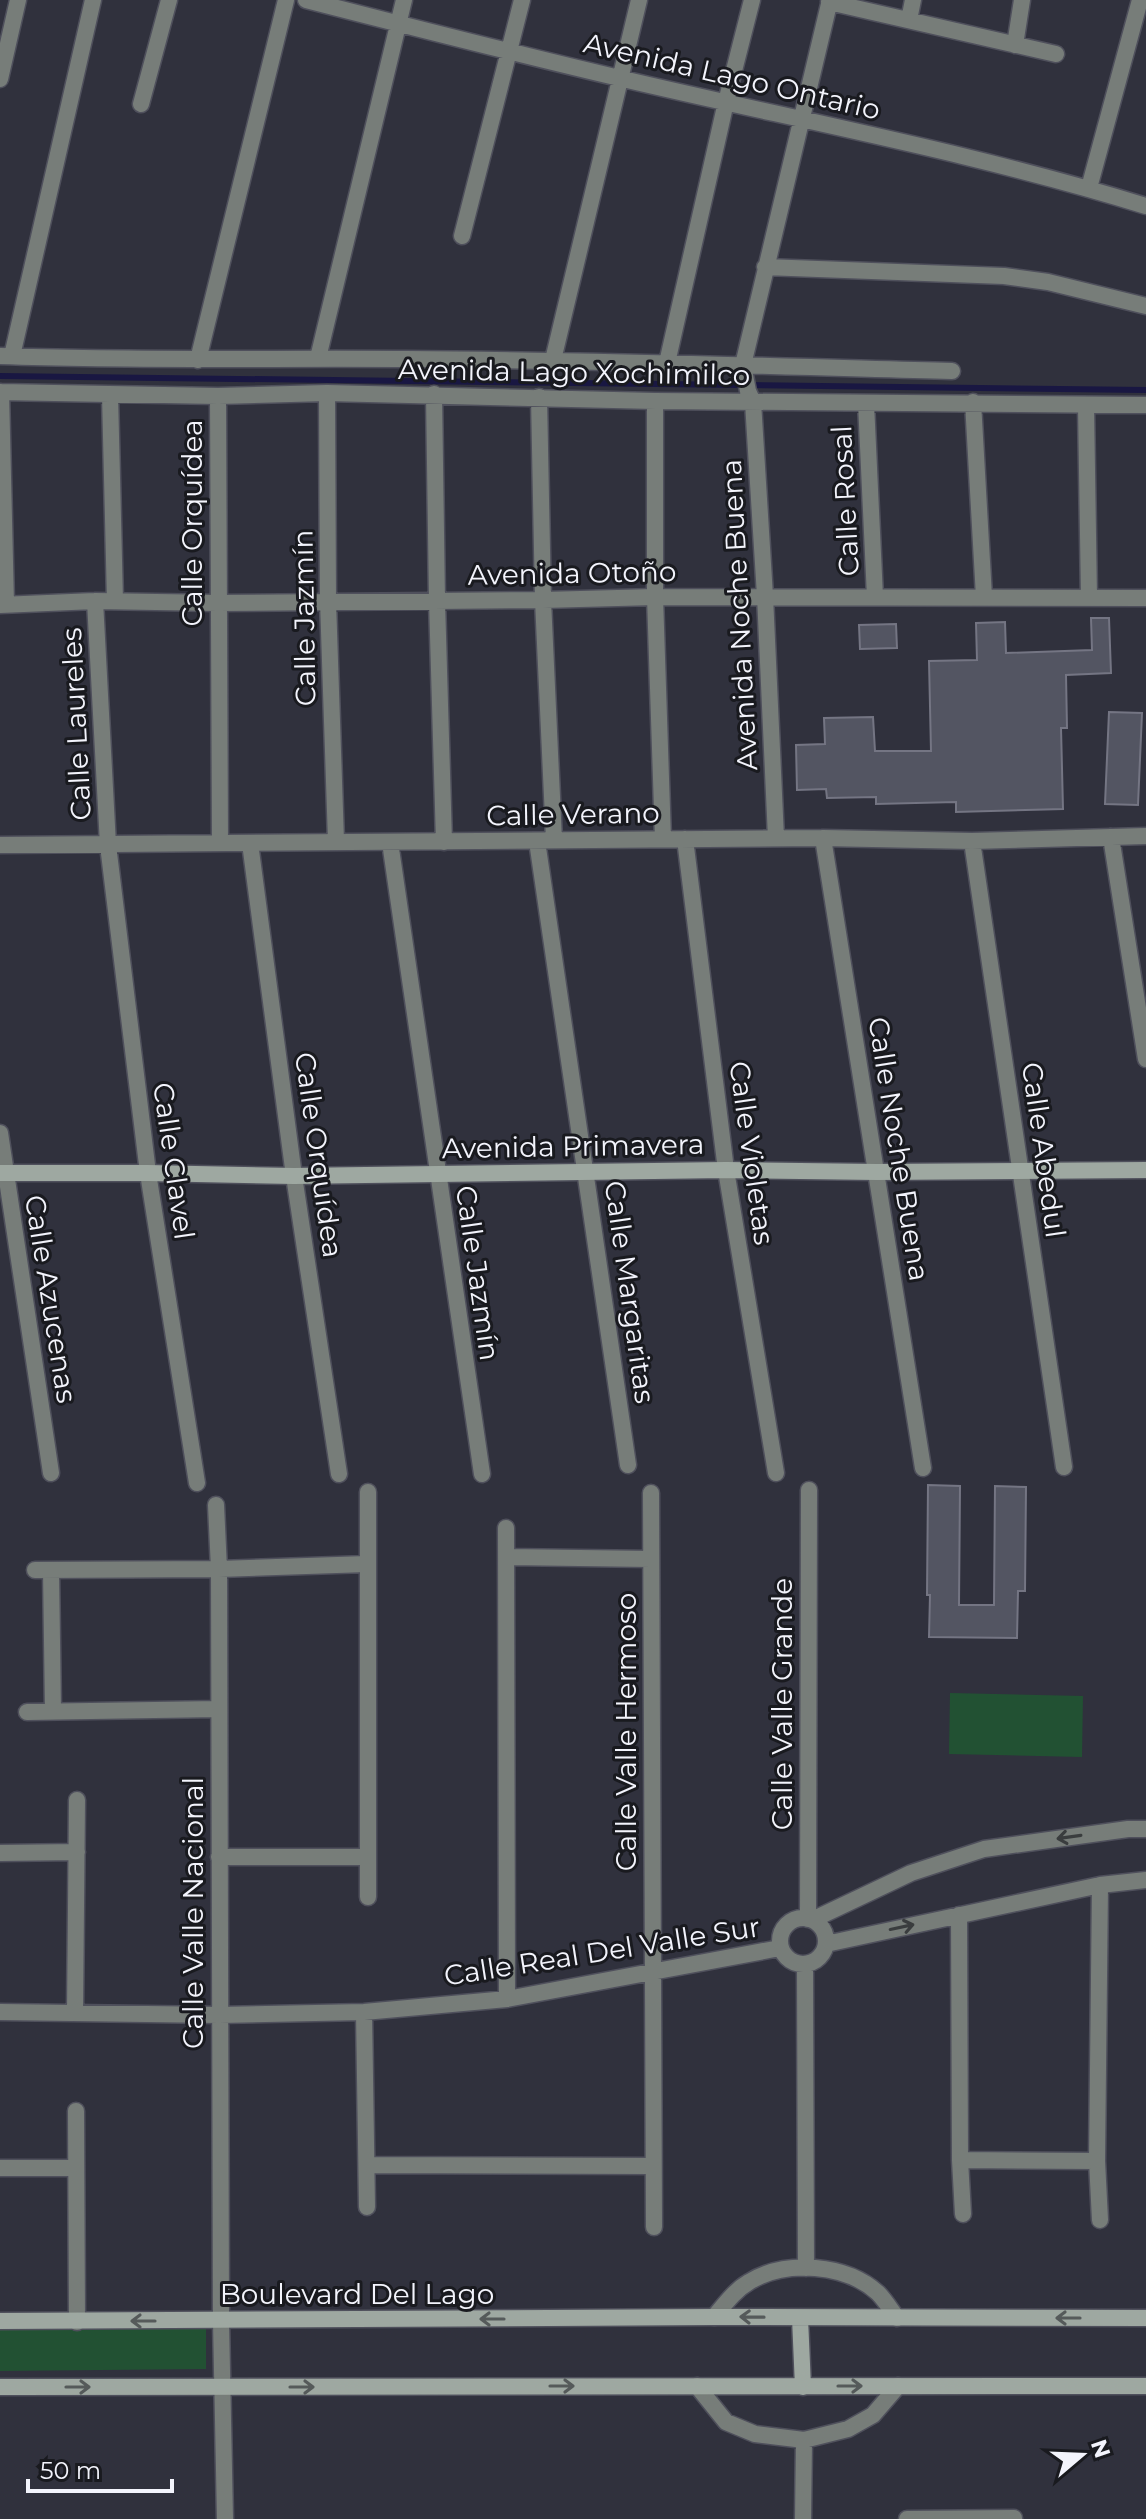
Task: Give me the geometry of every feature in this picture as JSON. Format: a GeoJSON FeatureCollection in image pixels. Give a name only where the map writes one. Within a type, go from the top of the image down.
{"type":"FeatureCollection","features":[{"type":"Feature","properties":{"kind":"street"},"geometry":{"type":"LineString","coordinates":[[0,79],[18,0]]}},
{"type":"Feature","properties":{"kind":"street"},"geometry":{"type":"LineString","coordinates":[[6,356],[93,0]]}},
{"type":"Feature","properties":{"kind":"street"},"geometry":{"type":"LineString","coordinates":[[141,104],[169,0]]}},
{"type":"Feature","properties":{"kind":"street"},"geometry":{"type":"LineString","coordinates":[[198,360],[286,0]]}},
{"type":"Feature","properties":{"kind":"street","name":"Avenida Lago Ontario"},"geometry":{"type":"LineString","coordinates":[[306,0],[620,79],[801,118],[1089,188],[1146,206]]}},
{"type":"Feature","properties":{"kind":"street"},"geometry":{"type":"LineString","coordinates":[[318,358],[404,0]]}},
{"type":"Feature","properties":{"kind":"street"},"geometry":{"type":"LineString","coordinates":[[462,236],[522,0]]}},
{"type":"Feature","properties":{"kind":"street"},"geometry":{"type":"LineString","coordinates":[[553,360],[639,0]]}},
{"type":"Feature","properties":{"kind":"street"},"geometry":{"type":"LineString","coordinates":[[667,363],[752,0]]}},
{"type":"Feature","properties":{"kind":"street"},"geometry":{"type":"LineString","coordinates":[[909,20],[913,0]]}},
{"type":"Feature","properties":{"kind":"street"},"geometry":{"type":"LineString","coordinates":[[1015,45],[1022,0]]}},
{"type":"Feature","properties":{"kind":"street"},"geometry":{"type":"LineString","coordinates":[[1089,188],[1140,0]]}},
{"type":"Feature","properties":{"kind":"street"},"geometry":{"type":"LineString","coordinates":[[830,1],[1056,54]]}},
{"type":"Feature","properties":{"kind":"street","name":"Avenida Noche Buena"},"geometry":{"type":"LineString","coordinates":[[776,838],[765,596],[748,384],[765,267],[830,1]]}},
{"type":"Feature","properties":{"kind":"street"},"geometry":{"type":"LineString","coordinates":[[765,267],[1004,276],[1048,282],[1146,306]]}},
{"type":"Feature","properties":{"kind":"street","name":"Avenida Lago Xochimilco"},"geometry":{"type":"LineString","coordinates":[[6,356],[667,363],[748,384],[866,403],[1146,405]]}},
{"type":"Feature","properties":{"kind":"street","name":"Avenida Lago Xochimilco"},"geometry":{"type":"LineString","coordinates":[[0,392],[218,396],[434,394],[655,401],[748,384],[952,371]]}},
{"type":"Feature","properties":{"kind":"street"},"geometry":{"type":"LineString","coordinates":[[0,392],[3,604]]}},
{"type":"Feature","properties":{"kind":"street","name":"Calle Jazmín"},"geometry":{"type":"LineString","coordinates":[[327,393],[328,601],[336,841]]}},
{"type":"Feature","properties":{"kind":"street"},"geometry":{"type":"LineString","coordinates":[[434,394],[444,842]]}},
{"type":"Feature","properties":{"kind":"street","name":"Calle Laureles"},"geometry":{"type":"LineString","coordinates":[[110,395],[115,601]]}},
{"type":"Feature","properties":{"kind":"street","name":"Calle Orquídea"},"geometry":{"type":"LineString","coordinates":[[218,396],[220,842]]}},
{"type":"Feature","properties":{"kind":"street","name":"Calle Margaritas"},"geometry":{"type":"LineString","coordinates":[[539,397],[545,841],[628,1465]]}},
{"type":"Feature","properties":{"kind":"street"},"geometry":{"type":"LineString","coordinates":[[655,401],[655,597],[663,839]]}},
{"type":"Feature","properties":{"kind":"street"},"geometry":{"type":"LineString","coordinates":[[973,402],[984,597]]}},
{"type":"Feature","properties":{"kind":"street","name":"Calle Rosal"},"geometry":{"type":"LineString","coordinates":[[866,403],[875,597]]}},
{"type":"Feature","properties":{"kind":"street"},"geometry":{"type":"LineString","coordinates":[[1086,406],[1089,598]]}},
{"type":"Feature","properties":{"kind":"street","name":"Avenida Otoño"},"geometry":{"type":"LineString","coordinates":[[3,604],[765,596],[1146,598]]}},
{"type":"Feature","properties":{"kind":"street","name":"Calle Laureles"},"geometry":{"type":"LineString","coordinates":[[95,601],[108,845]]}},
{"type":"Feature","properties":{"kind":"street","name":"Calle Verano"},"geometry":{"type":"LineString","coordinates":[[0,845],[776,838],[972,841],[1146,836]]}},
{"type":"Feature","properties":{"kind":"street"},"geometry":{"type":"LineString","coordinates":[[1111,837],[1146,1059]]}},
{"type":"Feature","properties":{"kind":"street","name":"Calle Noche Buena"},"geometry":{"type":"LineString","coordinates":[[823,838],[923,1468]]}},
{"type":"Feature","properties":{"kind":"street","name":"Calle Violetas"},"geometry":{"type":"LineString","coordinates":[[685,839],[726,1170],[776,1473]]}},
{"type":"Feature","properties":{"kind":"street","name":"Calle Abedul"},"geometry":{"type":"LineString","coordinates":[[972,841],[1064,1467]]}},
{"type":"Feature","properties":{"kind":"street","name":"Calle Jazmín"},"geometry":{"type":"LineString","coordinates":[[390,842],[482,1474]]}},
{"type":"Feature","properties":{"kind":"street","name":"Calle Orquídea"},"geometry":{"type":"LineString","coordinates":[[250,843],[294,1176],[339,1474]]}},
{"type":"Feature","properties":{"kind":"street","name":"Calle Clavel"},"geometry":{"type":"LineString","coordinates":[[108,845],[148,1173],[197,1483]]}},
{"type":"Feature","properties":{"kind":"street","name":"Calle Azucenas"},"geometry":{"type":"LineString","coordinates":[[0,1133],[3,1173],[51,1473]]}},
{"type":"Feature","properties":{"kind":"street","name":"Avenida Primavera"},"geometry":{"type":"LineString","coordinates":[[3,1173],[294,1176],[726,1170],[1146,1170]]}},
{"type":"Feature","properties":{"kind":"street","name":"Calle Valle Grande"},"geometry":{"type":"LineString","coordinates":[[809,1490],[810,1919]]}},
{"type":"Feature","properties":{"kind":"street"},"geometry":{"type":"LineString","coordinates":[[368,1492],[368,1897]]}},
{"type":"Feature","properties":{"kind":"street","name":"Calle Valle Hermoso"},"geometry":{"type":"LineString","coordinates":[[651,1493],[654,2227]]}},
{"type":"Feature","properties":{"kind":"street","name":"Calle Valle Nacional"},"geometry":{"type":"LineString","coordinates":[[216,1505],[219,1569],[219,2015],[225,2519]]}},
{"type":"Feature","properties":{"kind":"street"},"geometry":{"type":"LineString","coordinates":[[506,1528],[507,1999]]}},
{"type":"Feature","properties":{"kind":"street"},"geometry":{"type":"LineString","coordinates":[[507,1557],[651,1559]]}},
{"type":"Feature","properties":{"kind":"street"},"geometry":{"type":"LineString","coordinates":[[53,1712],[43,1570],[367,1564]]}},
{"type":"Feature","properties":{"kind":"street"},"geometry":{"type":"LineString","coordinates":[[27,1712],[218,1709]]}},
{"type":"Feature","properties":{"kind":"street"},"geometry":{"type":"LineString","coordinates":[[75,2013],[77,1800]]}},
{"type":"Feature","properties":{"kind":"street"},"geometry":{"type":"LineString","coordinates":[[810,1919],[823,1930],[826,1944],[815,1961],[795,1963],[785,1957],[780,1948],[779,1938],[789,1922],[798,1918],[810,1919],[911,1873],[984,1849],[1146,1829]]}},
{"type":"Feature","properties":{"kind":"street"},"geometry":{"type":"LineString","coordinates":[[0,1853],[77,1852]]}},
{"type":"Feature","properties":{"kind":"street"},"geometry":{"type":"LineString","coordinates":[[219,1857],[367,1857]]}},
{"type":"Feature","properties":{"kind":"street"},"geometry":{"type":"LineString","coordinates":[[826,1944],[1100,1885],[1146,1880]]}},
{"type":"Feature","properties":{"kind":"street"},"geometry":{"type":"LineString","coordinates":[[1100,1885],[1097,2161],[1100,2220]]}},
{"type":"Feature","properties":{"kind":"street"},"geometry":{"type":"LineString","coordinates":[[959,1915],[963,2214]]}},
{"type":"Feature","properties":{"kind":"street","name":"Calle Real Del Valle Sur"},"geometry":{"type":"LineString","coordinates":[[0,2012],[219,2015],[364,2012],[507,1999],[780,1948]]}},
{"type":"Feature","properties":{"kind":"street"},"geometry":{"type":"LineString","coordinates":[[805,1964],[806,2268]]}},
{"type":"Feature","properties":{"kind":"street"},"geometry":{"type":"LineString","coordinates":[[364,2012],[367,2207]]}},
{"type":"Feature","properties":{"kind":"street"},"geometry":{"type":"LineString","coordinates":[[76,2111],[77,2322]]}},
{"type":"Feature","properties":{"kind":"street"},"geometry":{"type":"LineString","coordinates":[[960,2160],[1097,2161]]}},
{"type":"Feature","properties":{"kind":"street"},"geometry":{"type":"LineString","coordinates":[[367,2165],[653,2166]]}},
{"type":"Feature","properties":{"kind":"street"},"geometry":{"type":"LineString","coordinates":[[0,2168],[75,2168]]}},
{"type":"Feature","properties":{"kind":"street"},"geometry":{"type":"LineString","coordinates":[[714,2317],[737,2290],[751,2281],[785,2269],[806,2268],[826,2269],[864,2284],[879,2294],[897,2318]]}},
{"type":"Feature","properties":{"kind":"street"},"geometry":{"type":"LineString","coordinates":[[800,2318],[803,2387]]}},
{"type":"Feature","properties":{"kind":"street","name":"Boulevard Del Lago"},"geometry":{"type":"LineString","coordinates":[[0,2321],[1146,2318]]}},
{"type":"Feature","properties":{"kind":"street"},"geometry":{"type":"LineString","coordinates":[[697,2386],[726,2422],[755,2434],[804,2440],[848,2429],[873,2415],[898,2386]]}},
{"type":"Feature","properties":{"kind":"street"},"geometry":{"type":"LineString","coordinates":[[0,2387],[1146,2386]]}},
{"type":"Feature","properties":{"kind":"street"},"geometry":{"type":"LineString","coordinates":[[803,2519],[804,2440]]}},
{"type":"Feature","properties":{"kind":"street"},"geometry":{"type":"LineString","coordinates":[[907,2519],[1014,2518]]}},
{"type":"Feature","properties":{"kind":"green space"},"geometry":{"type":"Polygon","coordinates":[[[950,1693],[1083,1696],[1082,1757],[949,1754],[950,1693]]]}},
{"type":"Feature","properties":{"kind":"green space"},"geometry":{"type":"Polygon","coordinates":[[[206,2327],[206,2369],[0,2371],[0,2329],[206,2327]]]}},
{"type":"Feature","properties":{"kind":"building"},"geometry":{"type":"Polygon","coordinates":[[[1091,618],[1109,618],[1111,673],[1066,675],[1067,728],[1061,728],[1063,809],[956,812],[956,802],[876,804],[876,797],[827,798],[826,789],[797,790],[796,745],[825,744],[824,718],[873,717],[875,751],[931,751],[929,661],[977,660],[976,623],[1005,622],[1006,653],[1092,650],[1091,618]]]}},
{"type":"Feature","properties":{"kind":"building"},"geometry":{"type":"Polygon","coordinates":[[[896,624],[897,648],[860,649],[859,625],[896,624]]]}},
{"type":"Feature","properties":{"kind":"building"},"geometry":{"type":"Polygon","coordinates":[[[1109,712],[1142,713],[1138,805],[1105,804],[1109,712]]]}},
{"type":"Feature","properties":{"kind":"building"},"geometry":{"type":"Polygon","coordinates":[[[928,1485],[960,1486],[959,1605],[994,1605],[995,1486],[1026,1487],[1025,1591],[1018,1591],[1017,1638],[929,1637],[928,1485]]]}},
{"type":"Feature","properties":{"kind":"waterway"},"geometry":{"type":"LineString","coordinates":[[0,376],[1146,390]]}}]}
